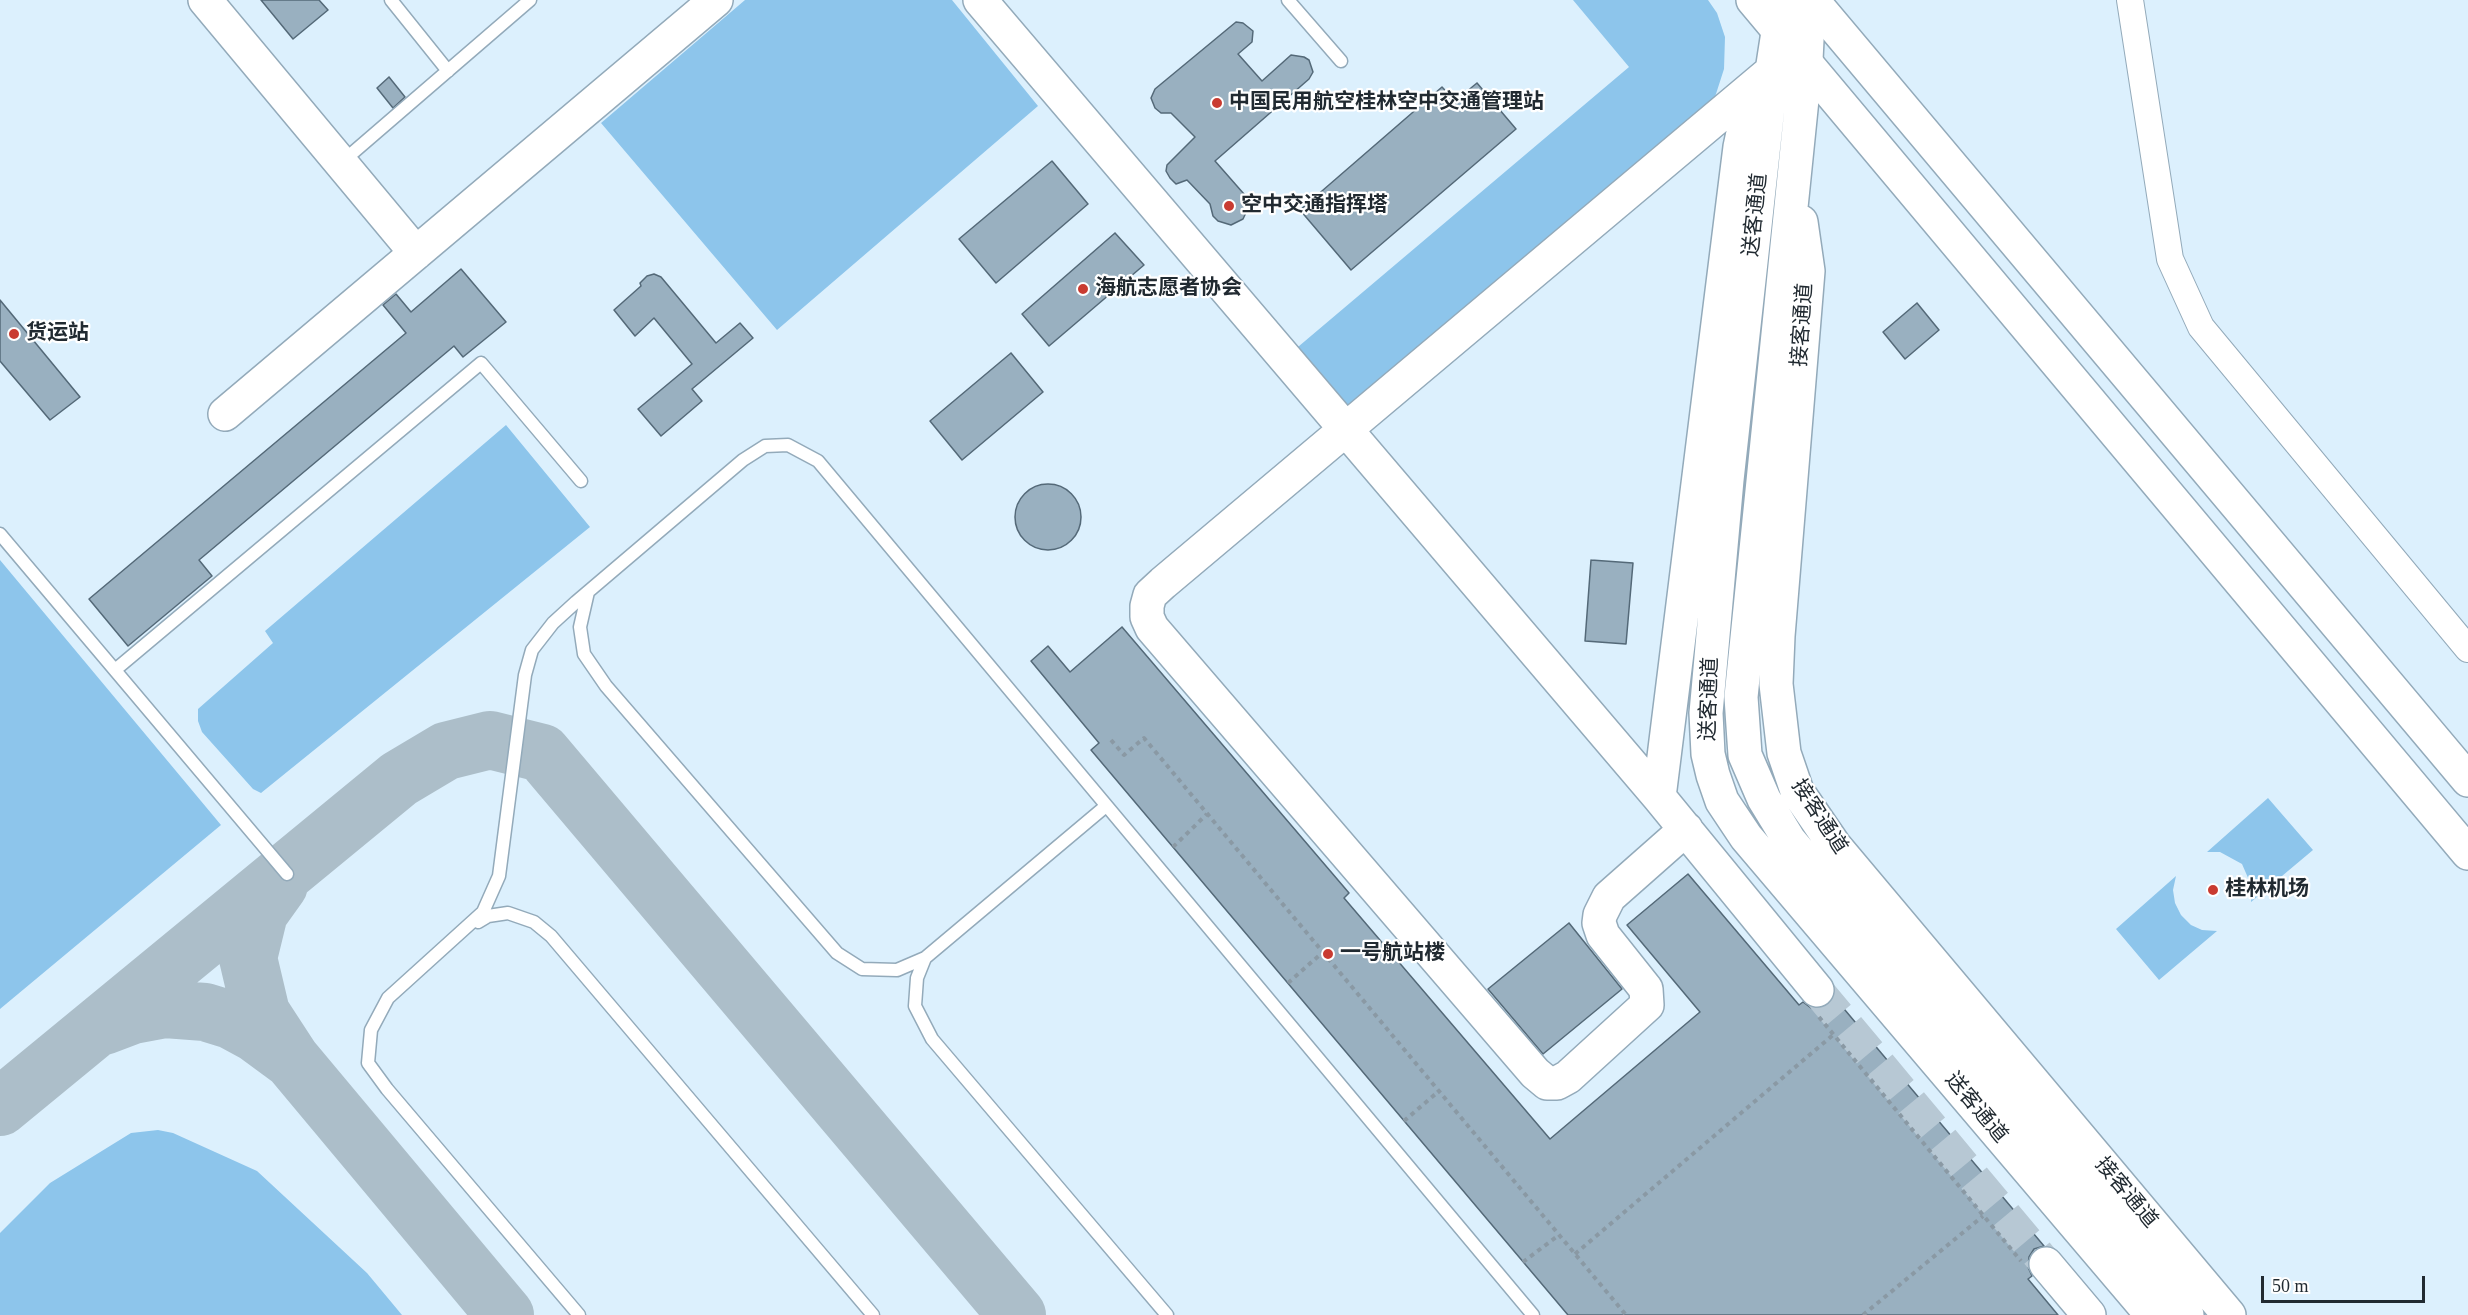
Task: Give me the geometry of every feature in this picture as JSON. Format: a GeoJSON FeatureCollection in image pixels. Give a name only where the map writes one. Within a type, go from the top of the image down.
{"type":"FeatureCollection","features":[{"type":"Feature","properties":{"kind":"main road"},"geometry":{"type":"LineString","coordinates":[[205,0],[416,253]]}},
{"type":"Feature","properties":{"kind":"main road"},"geometry":{"type":"LineString","coordinates":[[225,414],[716,0]]}},
{"type":"Feature","properties":{"kind":"main road"},"geometry":{"type":"LineString","coordinates":[[980,0],[1686,829],[1815,999]]}},
{"type":"Feature","properties":{"kind":"main road"},"geometry":{"type":"LineString","coordinates":[[1753,0],[1781,15],[1806,60],[2468,852]]}},
{"type":"Feature","properties":{"kind":"main road"},"geometry":{"type":"LineString","coordinates":[[1810,0],[2468,780]]}},
{"type":"Feature","properties":{"kind":"main road","name":"送客通道"},"geometry":{"type":"LineString","coordinates":[[1810,0],[1806,60],[1761,481],[1741,697],[1745,755],[1764,799],[1789,840],[2187,1315]]}},
{"type":"Feature","properties":{"kind":"main road","name":"送客通道"},"geometry":{"type":"LineString","coordinates":[[1781,15],[1762,79],[1706,712],[1708,754],[1722,801],[1746,837],[2152,1315]]}},
{"type":"Feature","properties":{"kind":"main road"},"geometry":{"type":"LineString","coordinates":[[1686,829],[1609,897],[1600,915],[1601,932],[1643,984],[1648,994],[1647,1005],[1568,1077],[1557,1083],[1544,1082],[1148,620],[1147,606],[1153,592],[1762,79]]}},
{"type":"Feature","properties":{"kind":"main road"},"geometry":{"type":"LineString","coordinates":[[1659,797],[1740,147],[1762,79]]}},
{"type":"Feature","properties":{"kind":"main road","name":"接客通道"},"geometry":{"type":"LineString","coordinates":[[1792,185],[1805,239],[1808,271],[1776,684],[1783,744],[1797,791],[1834,845],[2229,1315]]}},
{"type":"Feature","properties":{"kind":"main road"},"geometry":{"type":"LineString","coordinates":[[2036,1266],[2089,1315]]}},
{"type":"Feature","properties":{"kind":"street"},"geometry":{"type":"LineString","coordinates":[[2130,0],[2170,259],[2201,327],[2468,649]]}},
{"type":"Feature","properties":{"kind":"lane"},"geometry":{"type":"LineString","coordinates":[[391,0],[448,71]]}},
{"type":"Feature","properties":{"kind":"lane"},"geometry":{"type":"LineString","coordinates":[[341,163],[530,0]]}},
{"type":"Feature","properties":{"kind":"lane"},"geometry":{"type":"LineString","coordinates":[[1288,0],[1341,61]]}},
{"type":"Feature","properties":{"kind":"lane"},"geometry":{"type":"LineString","coordinates":[[115,670],[482,363],[580,481]]}},
{"type":"Feature","properties":{"kind":"lane"},"geometry":{"type":"LineString","coordinates":[[579,1315],[394,1098],[368,1063],[371,1030],[388,998],[483,912],[499,876],[525,675],[532,650],[553,623],[743,460],[765,446],[788,445],[818,461],[1533,1315]]}},
{"type":"Feature","properties":{"kind":"lane"},"geometry":{"type":"LineString","coordinates":[[0,534],[286,874]]}},
{"type":"Feature","properties":{"kind":"lane"},"geometry":{"type":"LineString","coordinates":[[588,592],[580,627],[584,654],[595,670],[837,953],[862,969],[897,970],[926,958],[1106,806]]}},
{"type":"Feature","properties":{"kind":"lane"},"geometry":{"type":"LineString","coordinates":[[464,931],[488,916],[508,914],[534,922],[551,936],[873,1315]]}},
{"type":"Feature","properties":{"kind":"lane"},"geometry":{"type":"LineString","coordinates":[[926,958],[917,978],[915,1006],[933,1040],[1167,1315]]}},
{"type":"Feature","properties":{"kind":"path"},"geometry":{"type":"LineString","coordinates":[[1111,740],[1124,755],[1144,738],[1626,1315]]}},
{"type":"Feature","properties":{"kind":"path"},"geometry":{"type":"LineString","coordinates":[[1173,847],[1207,814]]}},
{"type":"Feature","properties":{"kind":"path"},"geometry":{"type":"LineString","coordinates":[[1288,983],[1323,952]]}},
{"type":"Feature","properties":{"kind":"path"},"geometry":{"type":"LineString","coordinates":[[1815,999],[1833,1035],[1983,1216],[2036,1266]]}},
{"type":"Feature","properties":{"kind":"path"},"geometry":{"type":"LineString","coordinates":[[1575,1254],[1833,1035]]}},
{"type":"Feature","properties":{"kind":"path"},"geometry":{"type":"LineString","coordinates":[[1404,1121],[1439,1091]]}},
{"type":"Feature","properties":{"kind":"path"},"geometry":{"type":"LineString","coordinates":[[1863,1315],[1983,1216]]}},
{"type":"Feature","properties":{"kind":"path"},"geometry":{"type":"LineString","coordinates":[[1523,1262],[1559,1235]]}},
{"type":"Feature","properties":{"kind":"shaded area"},"geometry":{"type":"Polygon","coordinates":[[[745,0],[952,0],[1038,106],[777,330],[601,123],[745,0]]]}},
{"type":"Feature","properties":{"kind":"shaded area"},"geometry":{"type":"Polygon","coordinates":[[[1573,0],[1708,0],[1717,13],[1725,37],[1724,69],[1715,97],[1674,136],[1346,414],[1292,352],[1629,67],[1573,0]]]}},
{"type":"Feature","properties":{"kind":"shaded area"},"geometry":{"type":"Polygon","coordinates":[[[506,425],[590,527],[261,793],[253,789],[202,732],[198,721],[198,709],[273,643],[265,631],[506,425]]]}},
{"type":"Feature","properties":{"kind":"shaded area"},"geometry":{"type":"Polygon","coordinates":[[[0,560],[221,825],[0,1009],[0,560]]]}},
{"type":"Feature","properties":{"kind":"shaded area"},"geometry":{"type":"Polygon","coordinates":[[[2268,798],[2313,850],[2251,902],[2252,887],[2242,864],[2220,852],[2207,852],[2268,798]]]}},
{"type":"Feature","properties":{"kind":"shaded area"},"geometry":{"type":"Polygon","coordinates":[[[2176,876],[2173,890],[2175,903],[2181,915],[2191,925],[2202,930],[2217,931],[2159,980],[2116,929],[2176,876]]]}},
{"type":"Feature","properties":{"kind":"shaded area"},"geometry":{"type":"Polygon","coordinates":[[[158,1130],[173,1133],[257,1171],[367,1273],[402,1315],[0,1315],[0,1233],[50,1183],[131,1133],[158,1130]]]}},
{"type":"Feature","properties":{"kind":"building"},"geometry":{"type":"Polygon","coordinates":[[[261,0],[319,0],[328,10],[293,39],[261,0]]]}},
{"type":"Feature","properties":{"kind":"building","name":"中国民用航空桂林空中交通管理站"},"geometry":{"type":"Polygon","coordinates":[[[1236,22],[1243,23],[1253,31],[1252,42],[1238,54],[1262,81],[1291,55],[1309,60],[1313,72],[1309,79],[1215,161],[1251,202],[1243,219],[1231,225],[1218,221],[1213,216],[1210,204],[1187,180],[1176,184],[1170,178],[1166,171],[1167,165],[1195,137],[1171,113],[1161,113],[1155,108],[1151,98],[1155,89],[1236,22]]]}},
{"type":"Feature","properties":{"kind":"building"},"geometry":{"type":"Polygon","coordinates":[[[389,77],[405,97],[393,108],[377,88],[389,77]]]}},
{"type":"Feature","properties":{"kind":"building"},"geometry":{"type":"Polygon","coordinates":[[[1477,83],[1516,129],[1351,270],[1300,210],[1442,87],[1455,101],[1477,83]]]}},
{"type":"Feature","properties":{"kind":"building"},"geometry":{"type":"Polygon","coordinates":[[[1052,161],[1088,204],[996,283],[959,239],[1052,161]]]}},
{"type":"Feature","properties":{"kind":"building","name":"海航志愿者协会"},"geometry":{"type":"Polygon","coordinates":[[[1115,233],[1144,265],[1049,346],[1022,314],[1115,233]]]}},
{"type":"Feature","properties":{"kind":"building"},"geometry":{"type":"Polygon","coordinates":[[[461,269],[506,322],[463,357],[454,346],[199,560],[212,576],[128,646],[89,599],[406,333],[383,305],[396,294],[411,312],[461,269]]]}},
{"type":"Feature","properties":{"kind":"building"},"geometry":{"type":"Polygon","coordinates":[[[654,274],[661,277],[716,343],[740,323],[753,338],[692,389],[702,401],[661,436],[638,409],[692,364],[654,318],[635,336],[614,310],[641,286],[640,283],[647,276],[654,274]]]}},
{"type":"Feature","properties":{"kind":"building","name":"货运站"},"geometry":{"type":"Polygon","coordinates":[[[0,300],[80,397],[50,420],[0,361],[0,300]]]}},
{"type":"Feature","properties":{"kind":"building"},"geometry":{"type":"Polygon","coordinates":[[[1917,303],[1939,330],[1905,359],[1883,332],[1917,303]]]}},
{"type":"Feature","properties":{"kind":"building"},"geometry":{"type":"Polygon","coordinates":[[[1011,353],[1043,392],[962,460],[930,421],[1011,353]]]}},
{"type":"Feature","properties":{"kind":"building"},"geometry":{"type":"Polygon","coordinates":[[[1041,484],[1055,484],[1067,489],[1076,498],[1081,517],[1079,530],[1072,541],[1055,550],[1041,550],[1029,545],[1020,536],[1015,524],[1015,510],[1020,498],[1029,489],[1041,484]]]}},
{"type":"Feature","properties":{"kind":"building"},"geometry":{"type":"Polygon","coordinates":[[[1591,560],[1633,563],[1626,644],[1585,641],[1591,560]]]}},
{"type":"Feature","properties":{"kind":"building","name":"一号航站楼"},"geometry":{"type":"Polygon","coordinates":[[[1122,627],[1349,893],[1344,898],[1550,1139],[1700,1012],[1627,925],[1688,874],[1799,1005],[1803,1002],[1811,1008],[1821,1008],[1829,1004],[1834,997],[2044,1246],[2034,1249],[2029,1257],[2028,1267],[2032,1276],[2028,1279],[2058,1315],[1568,1315],[1091,750],[1099,743],[1031,661],[1048,646],[1070,672],[1122,627]]]}},
{"type":"Feature","properties":{"kind":"building"},"geometry":{"type":"Polygon","coordinates":[[[1569,923],[1622,989],[1543,1054],[1488,989],[1569,923]]]}},
{"type":"Feature","properties":{"kind":"taxiway"},"geometry":{"type":"LineString","coordinates":[[0,1107],[399,779],[446,751],[490,740],[542,753],[1017,1315]]}},
{"type":"Feature","properties":{"kind":"taxiway"},"geometry":{"type":"LineString","coordinates":[[279,885],[259,913],[248,958],[261,1013],[291,1059],[505,1315]]}},
{"type":"Feature","properties":{"kind":"taxiway"},"geometry":{"type":"LineString","coordinates":[[104,1026],[133,1015],[165,1009],[205,1012],[231,1020],[255,1033],[289,1058]]}},
{"type":"Feature","properties":{"kind":"tunnel"},"geometry":{"type":"LineString","coordinates":[[1817,990],[2046,1264]]}},
{"type":"Feature","properties":{"kind":"place","name":"中国民用航空桂林空中交通管理站"},"geometry":{"type":"Point","coordinates":[1217,103]}},
{"type":"Feature","properties":{"kind":"place","name":"空中交通指挥塔"},"geometry":{"type":"Point","coordinates":[1229,206]}},
{"type":"Feature","properties":{"kind":"place","name":"海航志愿者协会"},"geometry":{"type":"Point","coordinates":[1083,289]}},
{"type":"Feature","properties":{"kind":"place","name":"货运站"},"geometry":{"type":"Point","coordinates":[14,334]}},
{"type":"Feature","properties":{"kind":"place","name":"桂林机场"},"geometry":{"type":"Point","coordinates":[2213,890]}},
{"type":"Feature","properties":{"kind":"place","name":"一号航站楼"},"geometry":{"type":"Point","coordinates":[1328,954]}}]}
